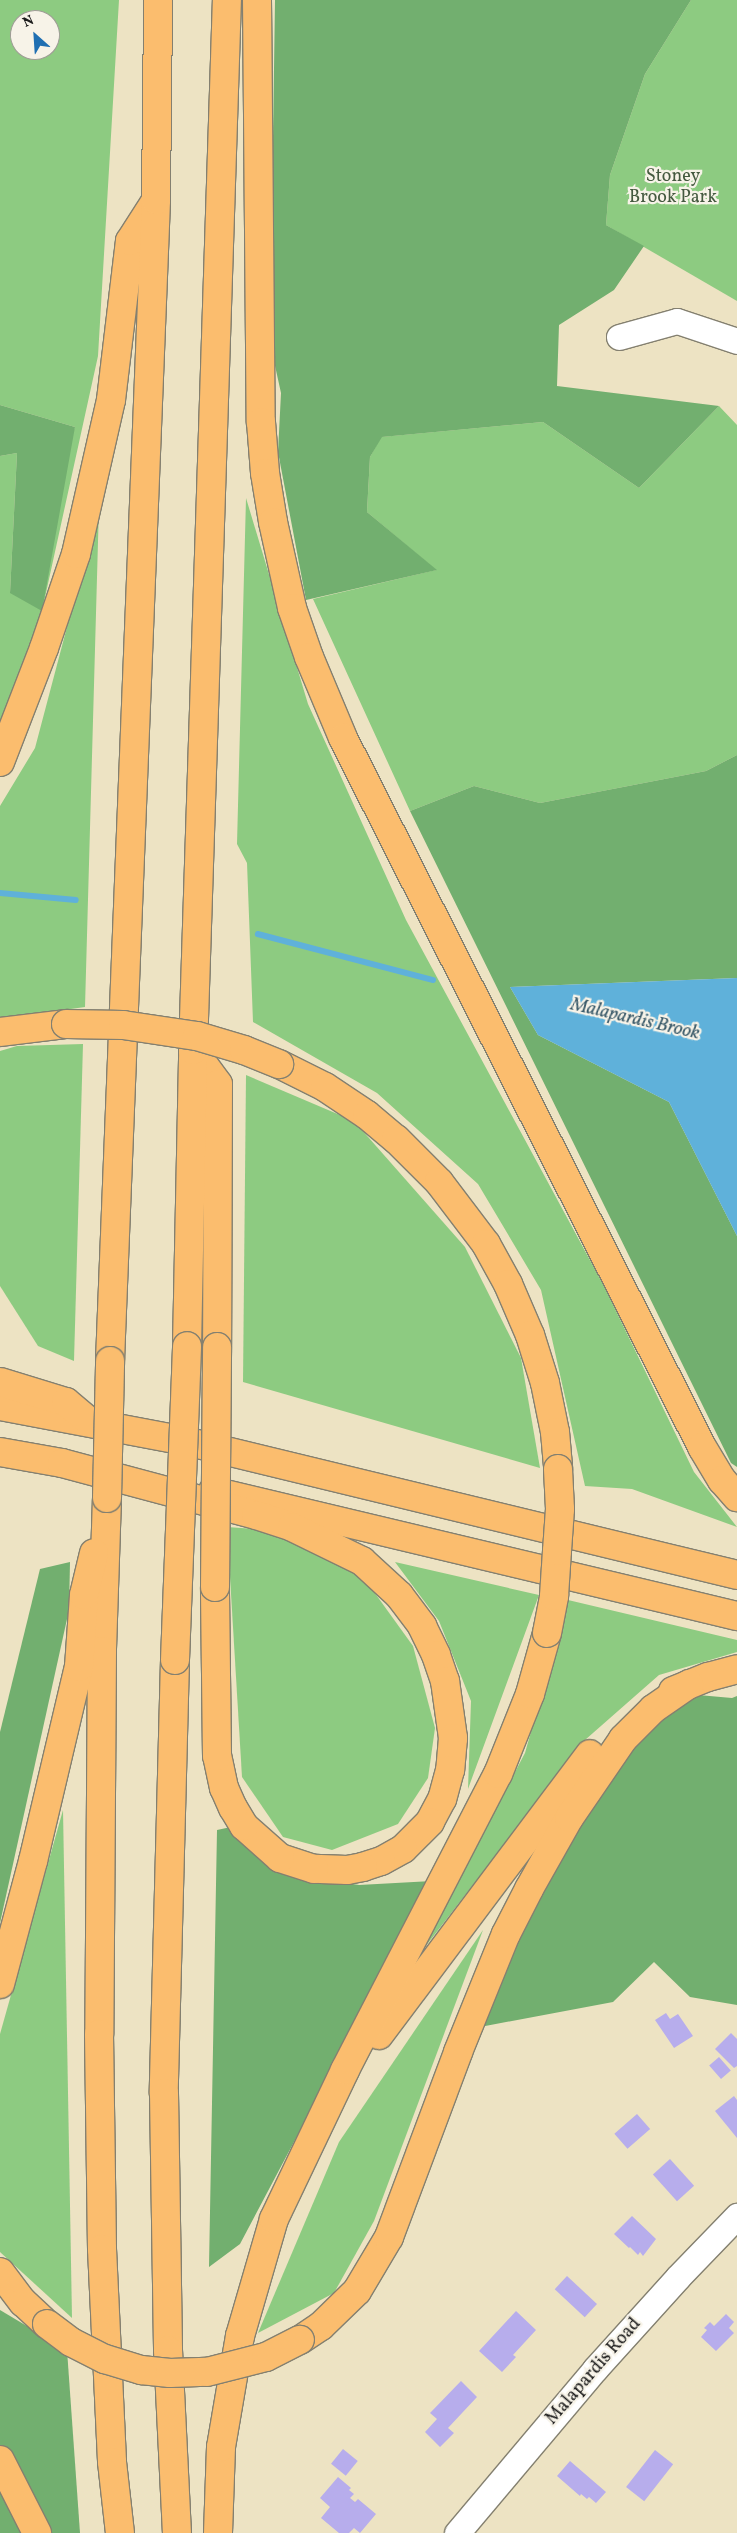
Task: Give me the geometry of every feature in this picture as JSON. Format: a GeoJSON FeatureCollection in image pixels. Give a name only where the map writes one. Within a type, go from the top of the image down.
{"type":"FeatureCollection","features":[{"type":"Feature","properties":{"kind":"main road"},"geometry":{"type":"LineString","coordinates":[[120,2533],[112,2462],[102,2249],[99,2034],[102,1651],[110,1361],[156,200],[158,0]]}},
{"type":"Feature","properties":{"kind":"main road"},"geometry":{"type":"LineString","coordinates":[[177,2533],[168,2350],[164,2093],[193,1050],[227,0]]}},
{"type":"Feature","properties":{"kind":"main road"},"geometry":{"type":"LineString","coordinates":[[257,0],[261,422],[265,473],[273,522],[292,608],[309,657],[343,738],[702,1447],[722,1480],[737,1497]]}},
{"type":"Feature","properties":{"kind":"main road"},"geometry":{"type":"LineString","coordinates":[[0,762],[44,648],[76,554],[110,400],[130,241],[156,200]]}},
{"type":"Feature","properties":{"kind":"main road"},"geometry":{"type":"LineString","coordinates":[[0,1032],[66,1024],[123,1025],[197,1036],[244,1050],[279,1064],[325,1087],[367,1115],[439,1182],[486,1244],[508,1284],[539,1364],[555,1432],[560,1510],[554,1596],[547,1633],[530,1694],[498,1774],[317,2128],[274,2219],[240,2336],[221,2447],[218,2533]]}},
{"type":"Feature","properties":{"kind":"main road"},"geometry":{"type":"LineString","coordinates":[[62,1463],[256,1515],[292,1527],[362,1561],[399,1595],[422,1626],[436,1655],[445,1681],[453,1738],[450,1770],[442,1799],[430,1822],[403,1849],[363,1867],[347,1870],[314,1869],[280,1858],[244,1826],[224,1788],[218,1756],[215,1587],[217,1347],[218,1084],[193,1050]]}},
{"type":"Feature","properties":{"kind":"main road"},"geometry":{"type":"LineString","coordinates":[[0,1382],[66,1402],[90,1422]]}},
{"type":"Feature","properties":{"kind":"main road"},"geometry":{"type":"LineString","coordinates":[[0,1406],[185,1441],[737,1575]]}},
{"type":"Feature","properties":{"kind":"main road"},"geometry":{"type":"LineString","coordinates":[[0,1452],[224,1493],[737,1616]]}},
{"type":"Feature","properties":{"kind":"main road"},"geometry":{"type":"LineString","coordinates":[[0,1984],[33,1861],[79,1667],[84,1595],[107,1498]]}},
{"type":"Feature","properties":{"kind":"main road"},"geometry":{"type":"LineString","coordinates":[[317,2128],[389,2020],[596,1747],[619,1723],[640,1709],[689,1684],[737,1669]]}},
{"type":"Feature","properties":{"kind":"main road"},"geometry":{"type":"LineString","coordinates":[[0,2272],[23,2302],[47,2324],[71,2342],[105,2359],[135,2368],[170,2373],[207,2372],[266,2357],[300,2340],[321,2326],[357,2291],[389,2237],[458,2052],[506,1934],[569,1818],[623,1738],[642,1718],[689,1684]]}},
{"type":"Feature","properties":{"kind":"main road"},"geometry":{"type":"LineString","coordinates":[[0,2460],[37,2533]]}},
{"type":"Feature","properties":{"kind":"street"},"geometry":{"type":"LineString","coordinates":[[619,336],[677,322],[737,341]]}},
{"type":"Feature","properties":{"kind":"street","name":"Malapardis Road"},"geometry":{"type":"LineString","coordinates":[[457,2533],[602,2362],[678,2276],[737,2216]]}},
{"type":"Feature","properties":{"kind":"green space"},"geometry":{"type":"Polygon","coordinates":[[[0,0],[119,0],[98,356],[42,611],[0,725],[0,456],[17,453],[10,593],[75,427],[0,405],[0,0]]]}},
{"type":"Feature","properties":{"kind":"green space"},"geometry":{"type":"Polygon","coordinates":[[[275,0],[691,0],[645,74],[610,175],[606,225],[644,246],[614,290],[559,325],[557,386],[719,406],[639,488],[543,422],[382,437],[370,457],[367,512],[437,570],[306,600],[278,452],[281,393],[270,343],[275,0]]]}},
{"type":"Feature","properties":{"kind":"green space","name":"Stoney Brook Park"},"geometry":{"type":"Polygon","coordinates":[[[691,0],[737,0],[737,301],[606,225],[610,175],[645,74],[691,0]]]}},
{"type":"Feature","properties":{"kind":"green space"},"geometry":{"type":"Polygon","coordinates":[[[0,405],[75,427],[42,611],[10,593],[17,453],[0,456],[0,405]]]}},
{"type":"Feature","properties":{"kind":"green space"},"geometry":{"type":"Polygon","coordinates":[[[719,406],[737,425],[737,755],[706,771],[540,803],[474,786],[410,811],[313,599],[436,570],[367,512],[370,457],[381,437],[543,422],[639,488],[719,406]]]}},
{"type":"Feature","properties":{"kind":"green space"},"geometry":{"type":"Polygon","coordinates":[[[246,498],[308,704],[406,920],[604,1286],[694,1472],[737,1527],[632,1489],[585,1486],[541,1290],[478,1184],[377,1093],[253,1022],[247,863],[237,844],[246,498]]]}},
{"type":"Feature","properties":{"kind":"green space"},"geometry":{"type":"Polygon","coordinates":[[[99,506],[85,1007],[0,1019],[0,806],[35,748],[99,506]]]}},
{"type":"Feature","properties":{"kind":"green space"},"geometry":{"type":"Polygon","coordinates":[[[737,755],[737,978],[510,987],[538,1035],[669,1102],[737,1236],[737,1467],[731,1463],[410,811],[474,786],[540,803],[706,771],[737,755]]]}},
{"type":"Feature","properties":{"kind":"green space"},"geometry":{"type":"Polygon","coordinates":[[[83,1044],[74,1361],[38,1346],[0,1286],[0,1051],[17,1046],[83,1044]]]}},
{"type":"Feature","properties":{"kind":"green space"},"geometry":{"type":"Polygon","coordinates":[[[246,1075],[354,1121],[465,1247],[521,1358],[540,1468],[243,1382],[246,1075]]]}},
{"type":"Feature","properties":{"kind":"green space"},"geometry":{"type":"Polygon","coordinates":[[[227,1527],[255,1529],[305,1543],[364,1578],[413,1646],[435,1728],[428,1778],[398,1824],[332,1850],[283,1837],[242,1777],[227,1527]]]}},
{"type":"Feature","properties":{"kind":"green space"},"geometry":{"type":"Polygon","coordinates":[[[70,1562],[69,1610],[0,1923],[0,1732],[40,1569],[70,1562]]]}},
{"type":"Feature","properties":{"kind":"green space"},"geometry":{"type":"Polygon","coordinates":[[[395,1562],[539,1595],[468,1789],[471,1701],[439,1621],[395,1562]]]}},
{"type":"Feature","properties":{"kind":"green space"},"geometry":{"type":"Polygon","coordinates":[[[568,1600],[737,1640],[737,1652],[659,1675],[585,1740],[418,1956],[525,1753],[568,1600]]]}},
{"type":"Feature","properties":{"kind":"green space"},"geometry":{"type":"Polygon","coordinates":[[[687,1694],[732,1698],[737,1696],[737,2005],[690,1997],[654,1962],[613,2002],[480,2027],[536,1889],[616,1750],[687,1694]]]}},
{"type":"Feature","properties":{"kind":"green space"},"geometry":{"type":"Polygon","coordinates":[[[63,1810],[72,2318],[0,2252],[0,2034],[63,1810]]]}},
{"type":"Feature","properties":{"kind":"green space"},"geometry":{"type":"Polygon","coordinates":[[[231,1827],[278,1872],[359,1885],[432,1881],[240,2244],[209,2267],[217,1830],[231,1827]]]}},
{"type":"Feature","properties":{"kind":"green space"},"geometry":{"type":"Polygon","coordinates":[[[483,1930],[374,2221],[334,2293],[258,2333],[339,2142],[483,1930]]]}},
{"type":"Feature","properties":{"kind":"green space"},"geometry":{"type":"Polygon","coordinates":[[[0,2310],[67,2350],[80,2533],[0,2533],[0,2310]]]}},
{"type":"Feature","properties":{"kind":"water"},"geometry":{"type":"Polygon","coordinates":[[[737,978],[737,1236],[669,1102],[538,1035],[510,987],[737,978]]]}},
{"type":"Feature","properties":{"kind":"building"},"geometry":{"type":"Polygon","coordinates":[[[666,2013],[670,2019],[678,2014],[693,2036],[674,2048],[655,2020],[666,2013]]]}},
{"type":"Feature","properties":{"kind":"building"},"geometry":{"type":"Polygon","coordinates":[[[731,2033],[737,2039],[737,2066],[734,2068],[715,2049],[731,2033]]]}},
{"type":"Feature","properties":{"kind":"building"},"geometry":{"type":"Polygon","coordinates":[[[719,2057],[731,2071],[721,2079],[709,2066],[719,2057]]]}},
{"type":"Feature","properties":{"kind":"building"},"geometry":{"type":"Polygon","coordinates":[[[734,2096],[737,2100],[737,2138],[715,2111],[734,2096]]]}},
{"type":"Feature","properties":{"kind":"building"},"geometry":{"type":"Polygon","coordinates":[[[637,2114],[650,2129],[627,2149],[614,2134],[637,2114]]]}},
{"type":"Feature","properties":{"kind":"building"},"geometry":{"type":"Polygon","coordinates":[[[670,2159],[694,2186],[677,2201],[653,2174],[670,2159]]]}},
{"type":"Feature","properties":{"kind":"building"},"geometry":{"type":"Polygon","coordinates":[[[632,2216],[656,2239],[643,2256],[640,2252],[638,2255],[614,2234],[632,2216]]]}},
{"type":"Feature","properties":{"kind":"building"},"geometry":{"type":"Polygon","coordinates":[[[567,2276],[597,2304],[585,2317],[555,2289],[567,2276]]]}},
{"type":"Feature","properties":{"kind":"building"},"geometry":{"type":"Polygon","coordinates":[[[516,2311],[536,2330],[513,2355],[516,2357],[502,2372],[479,2351],[516,2311]]]}},
{"type":"Feature","properties":{"kind":"building"},"geometry":{"type":"Polygon","coordinates":[[[726,2314],[734,2322],[729,2328],[734,2333],[716,2351],[701,2337],[707,2330],[704,2328],[710,2322],[714,2326],[726,2314]]]}},
{"type":"Feature","properties":{"kind":"building"},"geometry":{"type":"Polygon","coordinates":[[[461,2381],[477,2397],[448,2428],[454,2433],[440,2447],[425,2432],[437,2419],[430,2413],[461,2381]]]}},
{"type":"Feature","properties":{"kind":"building"},"geometry":{"type":"Polygon","coordinates":[[[343,2449],[358,2461],[346,2476],[331,2464],[343,2449]]]}},
{"type":"Feature","properties":{"kind":"building"},"geometry":{"type":"Polygon","coordinates":[[[655,2450],[673,2464],[644,2501],[626,2487],[655,2450]]]}},
{"type":"Feature","properties":{"kind":"building"},"geometry":{"type":"Polygon","coordinates":[[[570,2461],[606,2492],[596,2503],[589,2497],[587,2499],[581,2494],[580,2496],[557,2476],[570,2461]]]}},
{"type":"Feature","properties":{"kind":"building"},"geometry":{"type":"Polygon","coordinates":[[[338,2477],[351,2488],[349,2490],[354,2494],[350,2498],[355,2502],[358,2499],[376,2514],[360,2533],[354,2528],[349,2533],[339,2533],[321,2518],[330,2507],[320,2498],[338,2477]]]}},
{"type":"Feature","properties":{"kind":"waterway","name":"Malapardis Brook"},"geometry":{"type":"LineString","coordinates":[[0,893],[76,900]]}},
{"type":"Feature","properties":{"kind":"waterway","name":"Malapardis Brook"},"geometry":{"type":"LineString","coordinates":[[258,934],[433,980]]}}]}
